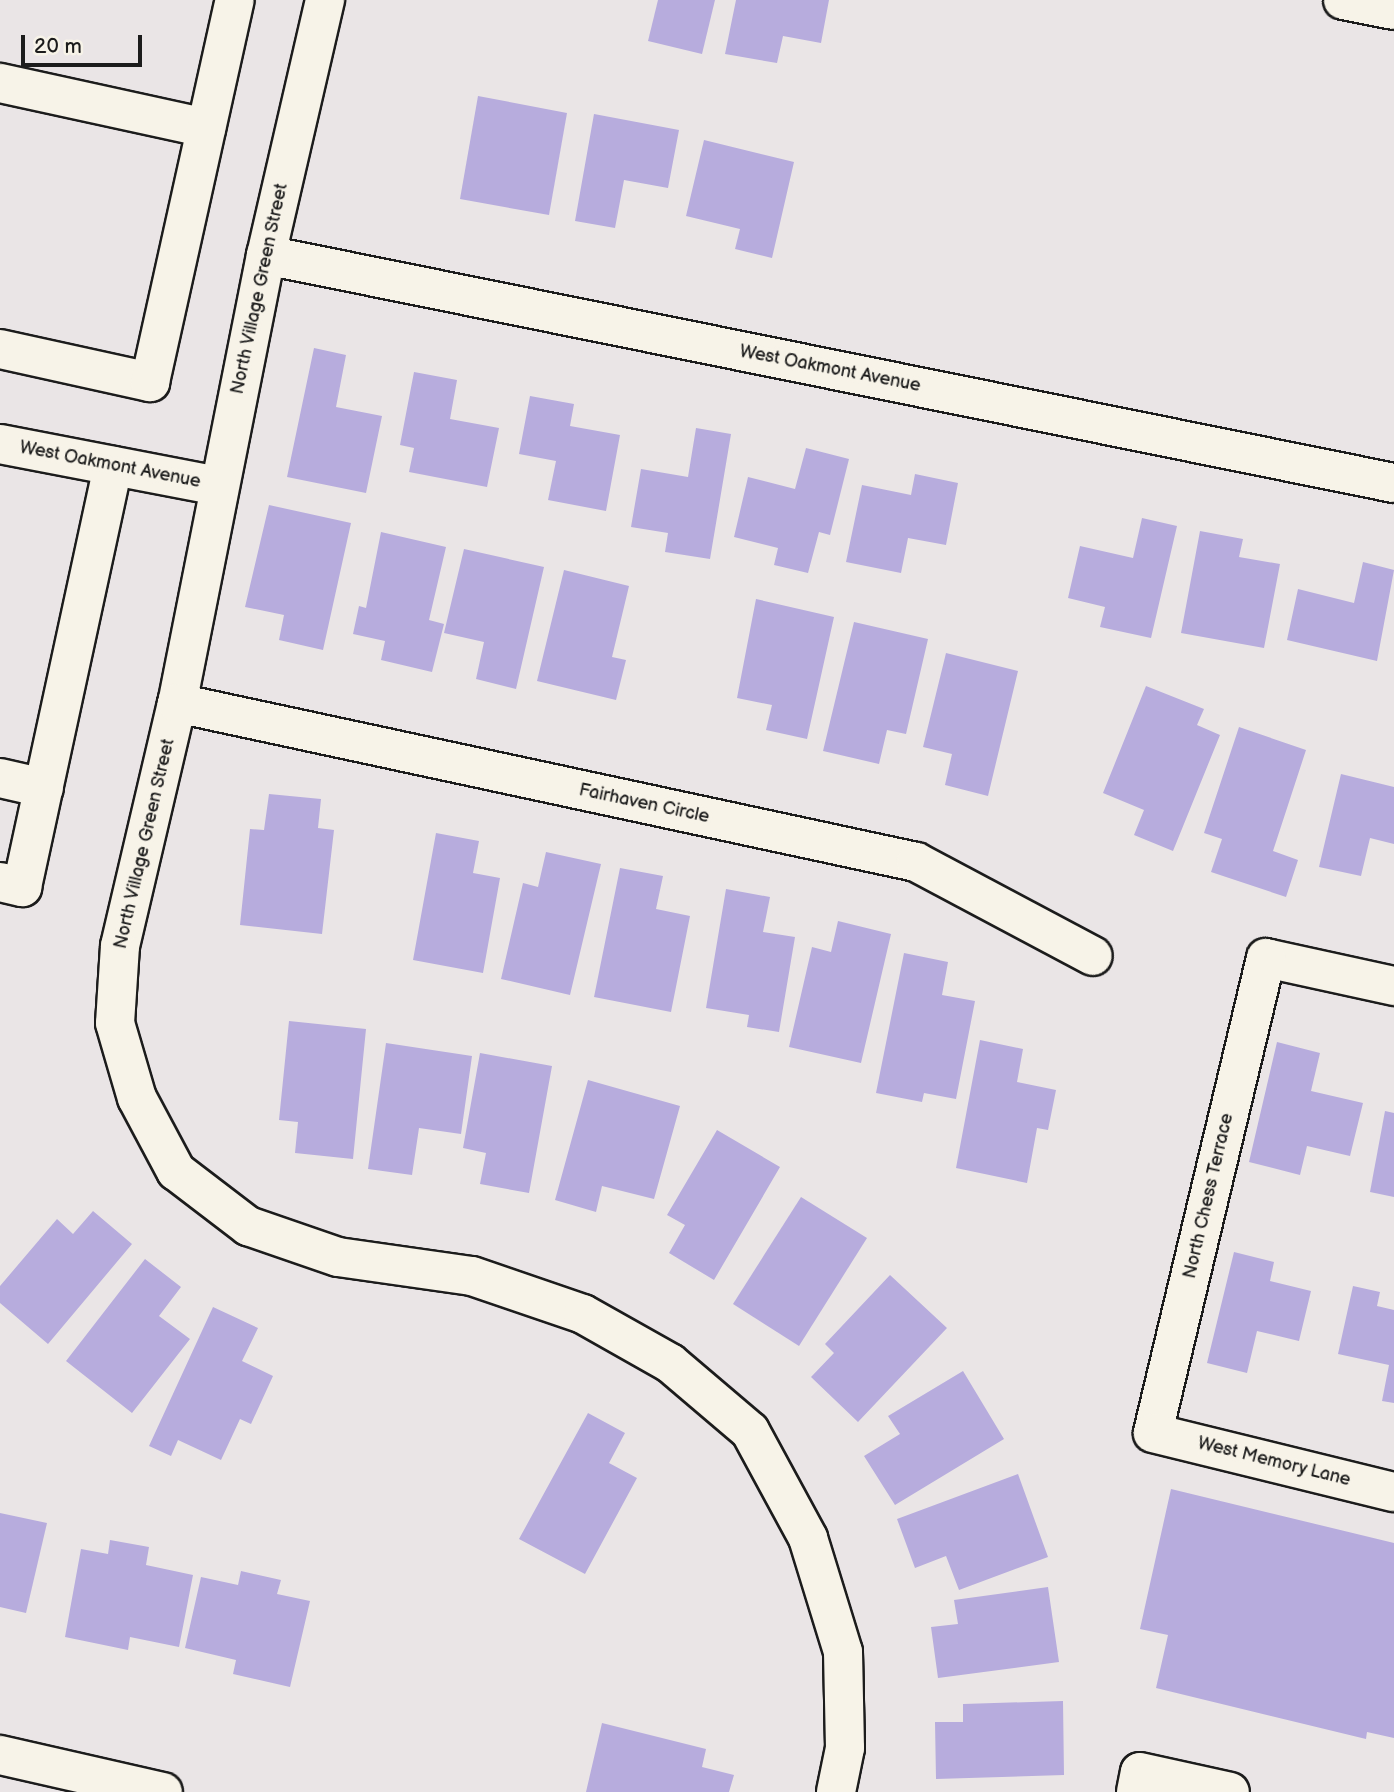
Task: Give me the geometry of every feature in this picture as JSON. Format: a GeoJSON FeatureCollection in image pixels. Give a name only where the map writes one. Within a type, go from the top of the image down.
{"type":"FeatureCollection","features":[{"type":"Feature","properties":{"kind":"street"},"geometry":{"type":"LineString","coordinates":[[0,349],[150,382],[235,0]]}},
{"type":"Feature","properties":{"kind":"street","name":"North Village Green Street"},"geometry":{"type":"LineString","coordinates":[[325,0],[266,255],[177,703],[120,946],[115,1023],[137,1098],[176,1171],[248,1226],[338,1257],[472,1276],[583,1314],[670,1363],[750,1431],[808,1538],[843,1652],[845,1748],[835,1792]]}},
{"type":"Feature","properties":{"kind":"street"},"geometry":{"type":"LineString","coordinates":[[1343,0],[1394,10]]}},
{"type":"Feature","properties":{"kind":"street"},"geometry":{"type":"LineString","coordinates":[[0,83],[206,128]]}},
{"type":"Feature","properties":{"kind":"street","name":"West Oakmont Avenue"},"geometry":{"type":"LineString","coordinates":[[266,255],[1394,483]]}},
{"type":"Feature","properties":{"kind":"street","name":"West Oakmont Avenue"},"geometry":{"type":"LineString","coordinates":[[0,444],[219,486]]}},
{"type":"Feature","properties":{"kind":"street"},"geometry":{"type":"LineString","coordinates":[[0,882],[22,887],[113,466]]}},
{"type":"Feature","properties":{"kind":"street","name":"Fairhaven Circle"},"geometry":{"type":"LineString","coordinates":[[177,703],[916,862],[1093,956]]}},
{"type":"Feature","properties":{"kind":"street"},"geometry":{"type":"LineString","coordinates":[[0,778],[44,788]]}},
{"type":"Feature","properties":{"kind":"street","name":"North Chess Terrace"},"geometry":{"type":"LineString","coordinates":[[1153,1433],[1265,958],[1394,986]]}},
{"type":"Feature","properties":{"kind":"street","name":"West Memory Lane"},"geometry":{"type":"LineString","coordinates":[[1153,1433],[1394,1492]]}},
{"type":"Feature","properties":{"kind":"street"},"geometry":{"type":"LineString","coordinates":[[0,1755],[163,1792]]}},
{"type":"Feature","properties":{"kind":"street"},"geometry":{"type":"LineString","coordinates":[[1136,1792],[1140,1772],[1230,1792]]}},
{"type":"Feature","properties":{"kind":"building"},"geometry":{"type":"Polygon","coordinates":[[[658,0],[715,0],[702,54],[648,41],[658,0]]]}},
{"type":"Feature","properties":{"kind":"building"},"geometry":{"type":"Polygon","coordinates":[[[736,0],[829,0],[821,43],[783,36],[777,63],[725,54],[736,0]]]}},
{"type":"Feature","properties":{"kind":"building"},"geometry":{"type":"Polygon","coordinates":[[[478,96],[567,113],[549,215],[460,199],[478,96]]]}},
{"type":"Feature","properties":{"kind":"building"},"geometry":{"type":"Polygon","coordinates":[[[594,114],[679,130],[668,188],[624,180],[615,228],[575,221],[594,114]]]}},
{"type":"Feature","properties":{"kind":"building"},"geometry":{"type":"Polygon","coordinates":[[[704,140],[794,162],[772,258],[735,249],[740,229],[686,216],[704,140]]]}},
{"type":"Feature","properties":{"kind":"building"},"geometry":{"type":"Polygon","coordinates":[[[314,348],[346,355],[336,407],[382,416],[366,493],[287,477],[314,348]]]}},
{"type":"Feature","properties":{"kind":"building"},"geometry":{"type":"Polygon","coordinates":[[[414,372],[457,380],[450,419],[499,428],[487,487],[409,472],[414,448],[400,445],[414,372]]]}},
{"type":"Feature","properties":{"kind":"building"},"geometry":{"type":"Polygon","coordinates":[[[530,396],[574,404],[570,426],[620,435],[606,511],[548,500],[556,461],[519,454],[530,396]]]}},
{"type":"Feature","properties":{"kind":"building"},"geometry":{"type":"Polygon","coordinates":[[[696,428],[731,434],[710,559],[665,552],[668,533],[631,527],[641,469],[688,477],[696,428]]]}},
{"type":"Feature","properties":{"kind":"building"},"geometry":{"type":"Polygon","coordinates":[[[806,448],[849,459],[830,535],[819,532],[808,573],[774,565],[778,548],[734,537],[748,477],[795,489],[806,448]]]}},
{"type":"Feature","properties":{"kind":"building"},"geometry":{"type":"Polygon","coordinates":[[[915,474],[958,483],[946,545],[908,538],[901,573],[846,562],[862,485],[911,495],[915,474]]]}},
{"type":"Feature","properties":{"kind":"building"},"geometry":{"type":"Polygon","coordinates":[[[269,505],[351,523],[323,650],[279,640],[284,615],[245,607],[269,505]]]}},
{"type":"Feature","properties":{"kind":"building"},"geometry":{"type":"Polygon","coordinates":[[[1142,518],[1177,526],[1151,638],[1100,627],[1105,607],[1068,598],[1080,546],[1133,558],[1142,518]]]}},
{"type":"Feature","properties":{"kind":"building"},"geometry":{"type":"Polygon","coordinates":[[[1200,531],[1243,539],[1239,557],[1280,564],[1264,648],[1181,633],[1200,531]]]}},
{"type":"Feature","properties":{"kind":"building"},"geometry":{"type":"Polygon","coordinates":[[[381,532],[446,547],[429,620],[444,624],[432,672],[381,660],[385,641],[353,634],[359,606],[366,608],[381,532]]]}},
{"type":"Feature","properties":{"kind":"building"},"geometry":{"type":"Polygon","coordinates":[[[464,549],[544,567],[516,689],[476,679],[484,642],[444,633],[464,549]]]}},
{"type":"Feature","properties":{"kind":"building"},"geometry":{"type":"Polygon","coordinates":[[[1363,562],[1394,570],[1377,661],[1287,640],[1298,589],[1354,603],[1363,562]]]}},
{"type":"Feature","properties":{"kind":"building"},"geometry":{"type":"Polygon","coordinates":[[[564,570],[629,586],[612,657],[626,660],[616,700],[537,681],[564,570]]]}},
{"type":"Feature","properties":{"kind":"building"},"geometry":{"type":"Polygon","coordinates":[[[756,599],[834,617],[807,739],[766,730],[772,705],[737,698],[756,599]]]}},
{"type":"Feature","properties":{"kind":"building"},"geometry":{"type":"Polygon","coordinates":[[[854,622],[928,639],[906,734],[887,730],[879,764],[823,751],[854,622]]]}},
{"type":"Feature","properties":{"kind":"building"},"geometry":{"type":"Polygon","coordinates":[[[946,653],[1018,671],[988,796],[945,785],[952,754],[923,747],[946,653]]]}},
{"type":"Feature","properties":{"kind":"building"},"geometry":{"type":"Polygon","coordinates":[[[1146,686],[1204,709],[1197,725],[1220,735],[1173,851],[1134,835],[1144,810],[1103,793],[1146,686]]]}},
{"type":"Feature","properties":{"kind":"building"},"geometry":{"type":"Polygon","coordinates":[[[1239,727],[1306,750],[1273,851],[1298,860],[1286,897],[1211,872],[1222,839],[1204,833],[1239,727]]]}},
{"type":"Feature","properties":{"kind":"building"},"geometry":{"type":"Polygon","coordinates":[[[1341,774],[1394,787],[1394,844],[1370,838],[1361,876],[1319,867],[1341,774]]]}},
{"type":"Feature","properties":{"kind":"building"},"geometry":{"type":"Polygon","coordinates":[[[269,794],[321,799],[318,828],[334,830],[322,934],[240,925],[250,829],[264,830],[269,794]]]}},
{"type":"Feature","properties":{"kind":"building"},"geometry":{"type":"Polygon","coordinates":[[[436,833],[479,841],[473,873],[500,878],[483,973],[413,960],[436,833]]]}},
{"type":"Feature","properties":{"kind":"building"},"geometry":{"type":"Polygon","coordinates":[[[546,852],[601,864],[570,995],[501,979],[523,883],[538,887],[546,852]]]}},
{"type":"Feature","properties":{"kind":"building"},"geometry":{"type":"Polygon","coordinates":[[[620,868],[663,876],[656,909],[690,916],[671,1012],[594,997],[620,868]]]}},
{"type":"Feature","properties":{"kind":"building"},"geometry":{"type":"Polygon","coordinates":[[[726,889],[770,897],[763,932],[795,937],[779,1032],[747,1027],[749,1015],[706,1008],[726,889]]]}},
{"type":"Feature","properties":{"kind":"building"},"geometry":{"type":"Polygon","coordinates":[[[838,921],[891,934],[861,1063],[789,1047],[812,947],[831,952],[838,921]]]}},
{"type":"Feature","properties":{"kind":"building"},"geometry":{"type":"Polygon","coordinates":[[[904,953],[948,962],[942,995],[975,1001],[956,1099],[924,1093],[922,1102],[876,1093],[904,953]]]}},
{"type":"Feature","properties":{"kind":"building"},"geometry":{"type":"Polygon","coordinates":[[[289,1021],[366,1029],[353,1159],[295,1153],[298,1122],[279,1120],[289,1021]]]}},
{"type":"Feature","properties":{"kind":"building"},"geometry":{"type":"Polygon","coordinates":[[[980,1040],[1023,1049],[1017,1082],[1056,1090],[1048,1130],[1037,1128],[1027,1183],[956,1168],[980,1040]]]}},
{"type":"Feature","properties":{"kind":"building"},"geometry":{"type":"Polygon","coordinates":[[[1277,1042],[1320,1053],[1311,1091],[1363,1103],[1350,1156],[1307,1146],[1300,1175],[1249,1162],[1277,1042]]]}},
{"type":"Feature","properties":{"kind":"building"},"geometry":{"type":"Polygon","coordinates":[[[386,1043],[472,1056],[461,1134],[419,1128],[412,1175],[368,1169],[386,1043]]]}},
{"type":"Feature","properties":{"kind":"building"},"geometry":{"type":"Polygon","coordinates":[[[480,1053],[552,1066],[529,1193],[480,1184],[486,1153],[463,1148],[480,1053]]]}},
{"type":"Feature","properties":{"kind":"building"},"geometry":{"type":"Polygon","coordinates":[[[588,1080],[680,1106],[654,1199],[602,1186],[596,1212],[555,1200],[588,1080]]]}},
{"type":"Feature","properties":{"kind":"building"},"geometry":{"type":"Polygon","coordinates":[[[1385,1111],[1394,1113],[1394,1197],[1370,1192],[1385,1111]]]}},
{"type":"Feature","properties":{"kind":"building"},"geometry":{"type":"Polygon","coordinates":[[[717,1130],[780,1167],[714,1280],[669,1253],[685,1225],[667,1215],[717,1130]]]}},
{"type":"Feature","properties":{"kind":"building"},"geometry":{"type":"Polygon","coordinates":[[[801,1197],[867,1238],[799,1346],[733,1304],[801,1197]]]}},
{"type":"Feature","properties":{"kind":"building"},"geometry":{"type":"Polygon","coordinates":[[[93,1211],[132,1244],[48,1344],[0,1303],[0,1286],[57,1219],[73,1234],[93,1211]]]}},
{"type":"Feature","properties":{"kind":"building"},"geometry":{"type":"Polygon","coordinates":[[[1234,1252],[1274,1262],[1270,1281],[1311,1291],[1299,1341],[1257,1331],[1247,1373],[1207,1363],[1234,1252]]]}},
{"type":"Feature","properties":{"kind":"building"},"geometry":{"type":"Polygon","coordinates":[[[145,1259],[181,1287],[159,1316],[190,1339],[132,1413],[66,1361],[145,1259]]]}},
{"type":"Feature","properties":{"kind":"building"},"geometry":{"type":"Polygon","coordinates":[[[890,1275],[947,1328],[858,1422],[811,1377],[834,1353],[825,1344],[890,1275]]]}},
{"type":"Feature","properties":{"kind":"building"},"geometry":{"type":"Polygon","coordinates":[[[1353,1286],[1380,1292],[1377,1306],[1394,1310],[1394,1403],[1382,1401],[1389,1365],[1338,1354],[1353,1286]]]}},
{"type":"Feature","properties":{"kind":"building"},"geometry":{"type":"Polygon","coordinates":[[[213,1307],[258,1328],[242,1361],[273,1376],[251,1424],[240,1419],[221,1460],[178,1440],[171,1456],[149,1446],[213,1307]]]}},
{"type":"Feature","properties":{"kind":"building"},"geometry":{"type":"Polygon","coordinates":[[[963,1371],[1004,1439],[895,1505],[864,1456],[900,1434],[888,1416],[963,1371]]]}},
{"type":"Feature","properties":{"kind":"building"},"geometry":{"type":"Polygon","coordinates":[[[588,1413],[625,1433],[609,1463],[637,1478],[585,1574],[519,1539],[588,1413]]]}},
{"type":"Feature","properties":{"kind":"building"},"geometry":{"type":"Polygon","coordinates":[[[1018,1474],[1048,1557],[959,1590],[946,1556],[915,1568],[897,1519],[1018,1474]]]}},
{"type":"Feature","properties":{"kind":"building"},"geometry":{"type":"Polygon","coordinates":[[[1171,1489],[1394,1543],[1394,1738],[1367,1732],[1366,1739],[1156,1688],[1168,1635],[1140,1629],[1171,1489]]]}},
{"type":"Feature","properties":{"kind":"building"},"geometry":{"type":"Polygon","coordinates":[[[0,1513],[47,1523],[26,1613],[0,1607],[0,1513]]]}},
{"type":"Feature","properties":{"kind":"building"},"geometry":{"type":"Polygon","coordinates":[[[110,1540],[149,1547],[146,1565],[193,1575],[179,1647],[130,1637],[128,1650],[65,1637],[81,1549],[108,1554],[110,1540]]]}},
{"type":"Feature","properties":{"kind":"building"},"geometry":{"type":"Polygon","coordinates":[[[241,1571],[281,1580],[277,1594],[310,1601],[290,1687],[233,1674],[236,1660],[185,1648],[201,1577],[238,1585],[241,1571]]]}},
{"type":"Feature","properties":{"kind":"building"},"geometry":{"type":"Polygon","coordinates":[[[1048,1587],[1059,1662],[938,1678],[931,1627],[958,1624],[954,1600],[1048,1587]]]}},
{"type":"Feature","properties":{"kind":"building"},"geometry":{"type":"Polygon","coordinates":[[[1063,1701],[1064,1775],[936,1779],[935,1722],[963,1722],[963,1704],[1063,1701]]]}},
{"type":"Feature","properties":{"kind":"building"},"geometry":{"type":"Polygon","coordinates":[[[602,1723],[706,1749],[702,1767],[734,1775],[729,1792],[586,1792],[602,1723]]]}}]}
